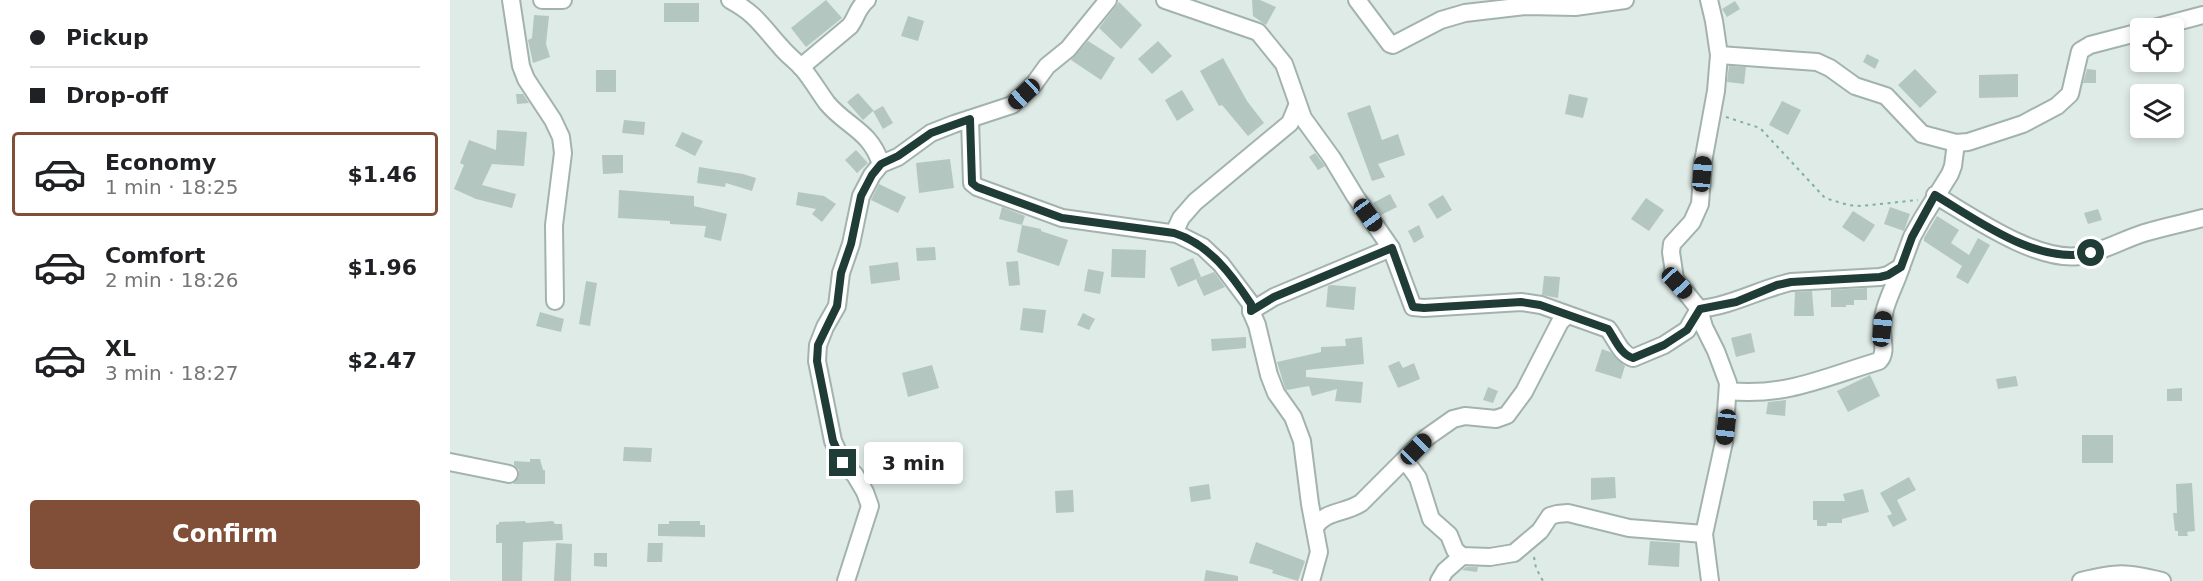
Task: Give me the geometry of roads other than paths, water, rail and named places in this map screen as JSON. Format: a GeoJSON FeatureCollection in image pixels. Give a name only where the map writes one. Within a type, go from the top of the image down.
{"type":"FeatureCollection","features":[{"type":"Feature","properties":{"kind":"street"},"geometry":{"type":"LineString","coordinates":[[511,0],[521,66],[526,79],[553,120],[561,137],[563,153],[554,225],[555,301]]}},
{"type":"Feature","properties":{"kind":"street"},"geometry":{"type":"LineString","coordinates":[[542,0],[563,0]]}},
{"type":"Feature","properties":{"kind":"street"},"geometry":{"type":"LineString","coordinates":[[730,0],[753,14],[764,25],[780,47],[801,67],[828,104],[866,136],[877,152],[881,164]]}},
{"type":"Feature","properties":{"kind":"street"},"geometry":{"type":"LineString","coordinates":[[801,67],[850,26],[855,20],[857,10],[867,0]]}},
{"type":"Feature","properties":{"kind":"street"},"geometry":{"type":"LineString","coordinates":[[846,581],[870,506],[865,492],[855,475],[843,463],[833,441],[817,361],[818,345],[837,306],[841,273],[851,244],[861,196],[872,175],[881,164],[898,156],[931,133],[1012,105],[1034,84],[1047,66],[1068,49],[1108,0]]}},
{"type":"Feature","properties":{"kind":"street"},"geometry":{"type":"LineString","coordinates":[[1166,0],[1258,32],[1284,64],[1303,118],[1392,248],[1413,307],[1521,302],[1540,305],[1608,329],[1628,357],[1633,358],[1664,345],[1687,330],[1700,309],[1736,302],[1777,285],[1791,282],[1880,277],[1901,267]]}},
{"type":"Feature","properties":{"kind":"street"},"geometry":{"type":"LineString","coordinates":[[1357,0],[1393,45],[1442,20],[1465,12],[1526,6],[1575,7],[1625,0]]}},
{"type":"Feature","properties":{"kind":"street"},"geometry":{"type":"LineString","coordinates":[[1708,0],[1719,55],[1712,114],[1704,155],[1700,207],[1692,222],[1679,234],[1671,248],[1675,279],[1700,309],[1704,327],[1726,375],[1728,391],[1724,442],[1704,534],[1710,581]]}},
{"type":"Feature","properties":{"kind":"street"},"geometry":{"type":"LineString","coordinates":[[2184,20],[2203,15]]}},
{"type":"Feature","properties":{"kind":"street"},"geometry":{"type":"LineString","coordinates":[[1719,55],[1799,60],[1824,64],[1855,86],[1886,96],[1922,134],[1956,143],[1968,142],[2023,124],[2056,106],[2070,94],[2080,51],[2090,45],[2130,35]]}},
{"type":"Feature","properties":{"kind":"street"},"geometry":{"type":"LineString","coordinates":[[1174,233],[1181,218],[1195,202],[1290,123],[1297,106]]}},
{"type":"Feature","properties":{"kind":"street"},"geometry":{"type":"LineString","coordinates":[[970,119],[972,183],[977,187],[1062,218],[1174,233],[1203,247],[1221,264],[1251,304],[1272,384],[1293,417],[1302,441],[1319,552],[1311,581]]}},
{"type":"Feature","properties":{"kind":"street"},"geometry":{"type":"LineString","coordinates":[[1728,391],[1765,393],[1787,390],[1882,359],[1884,306],[1895,285],[1912,237],[1953,166],[1956,143]]}},
{"type":"Feature","properties":{"kind":"street"},"geometry":{"type":"LineString","coordinates":[[1934,198],[1989,229],[2052,253],[2076,256],[2105,249],[2143,233],[2203,218]]}},
{"type":"Feature","properties":{"kind":"street"},"geometry":{"type":"LineString","coordinates":[[1251,311],[1274,297],[1392,248]]}},
{"type":"Feature","properties":{"kind":"street"},"geometry":{"type":"LineString","coordinates":[[1315,527],[1324,517],[1350,510],[1361,503],[1426,438],[1458,417],[1496,419],[1507,415],[1524,392],[1560,322],[1567,315]]}},
{"type":"Feature","properties":{"kind":"street"},"geometry":{"type":"LineString","coordinates":[[1405,460],[1418,478],[1431,519],[1449,535],[1455,550],[1462,556],[1490,557],[1514,553],[1540,531],[1550,516],[1568,513],[1629,528],[1704,534]]}},
{"type":"Feature","properties":{"kind":"street"},"geometry":{"type":"LineString","coordinates":[[450,462],[509,474]]}},
{"type":"Feature","properties":{"kind":"street"},"geometry":{"type":"LineString","coordinates":[[1438,581],[1462,556]]}},
{"type":"Feature","properties":{"kind":"street"},"geometry":{"type":"LineString","coordinates":[[2081,581],[2127,573],[2162,581]]}}]}
